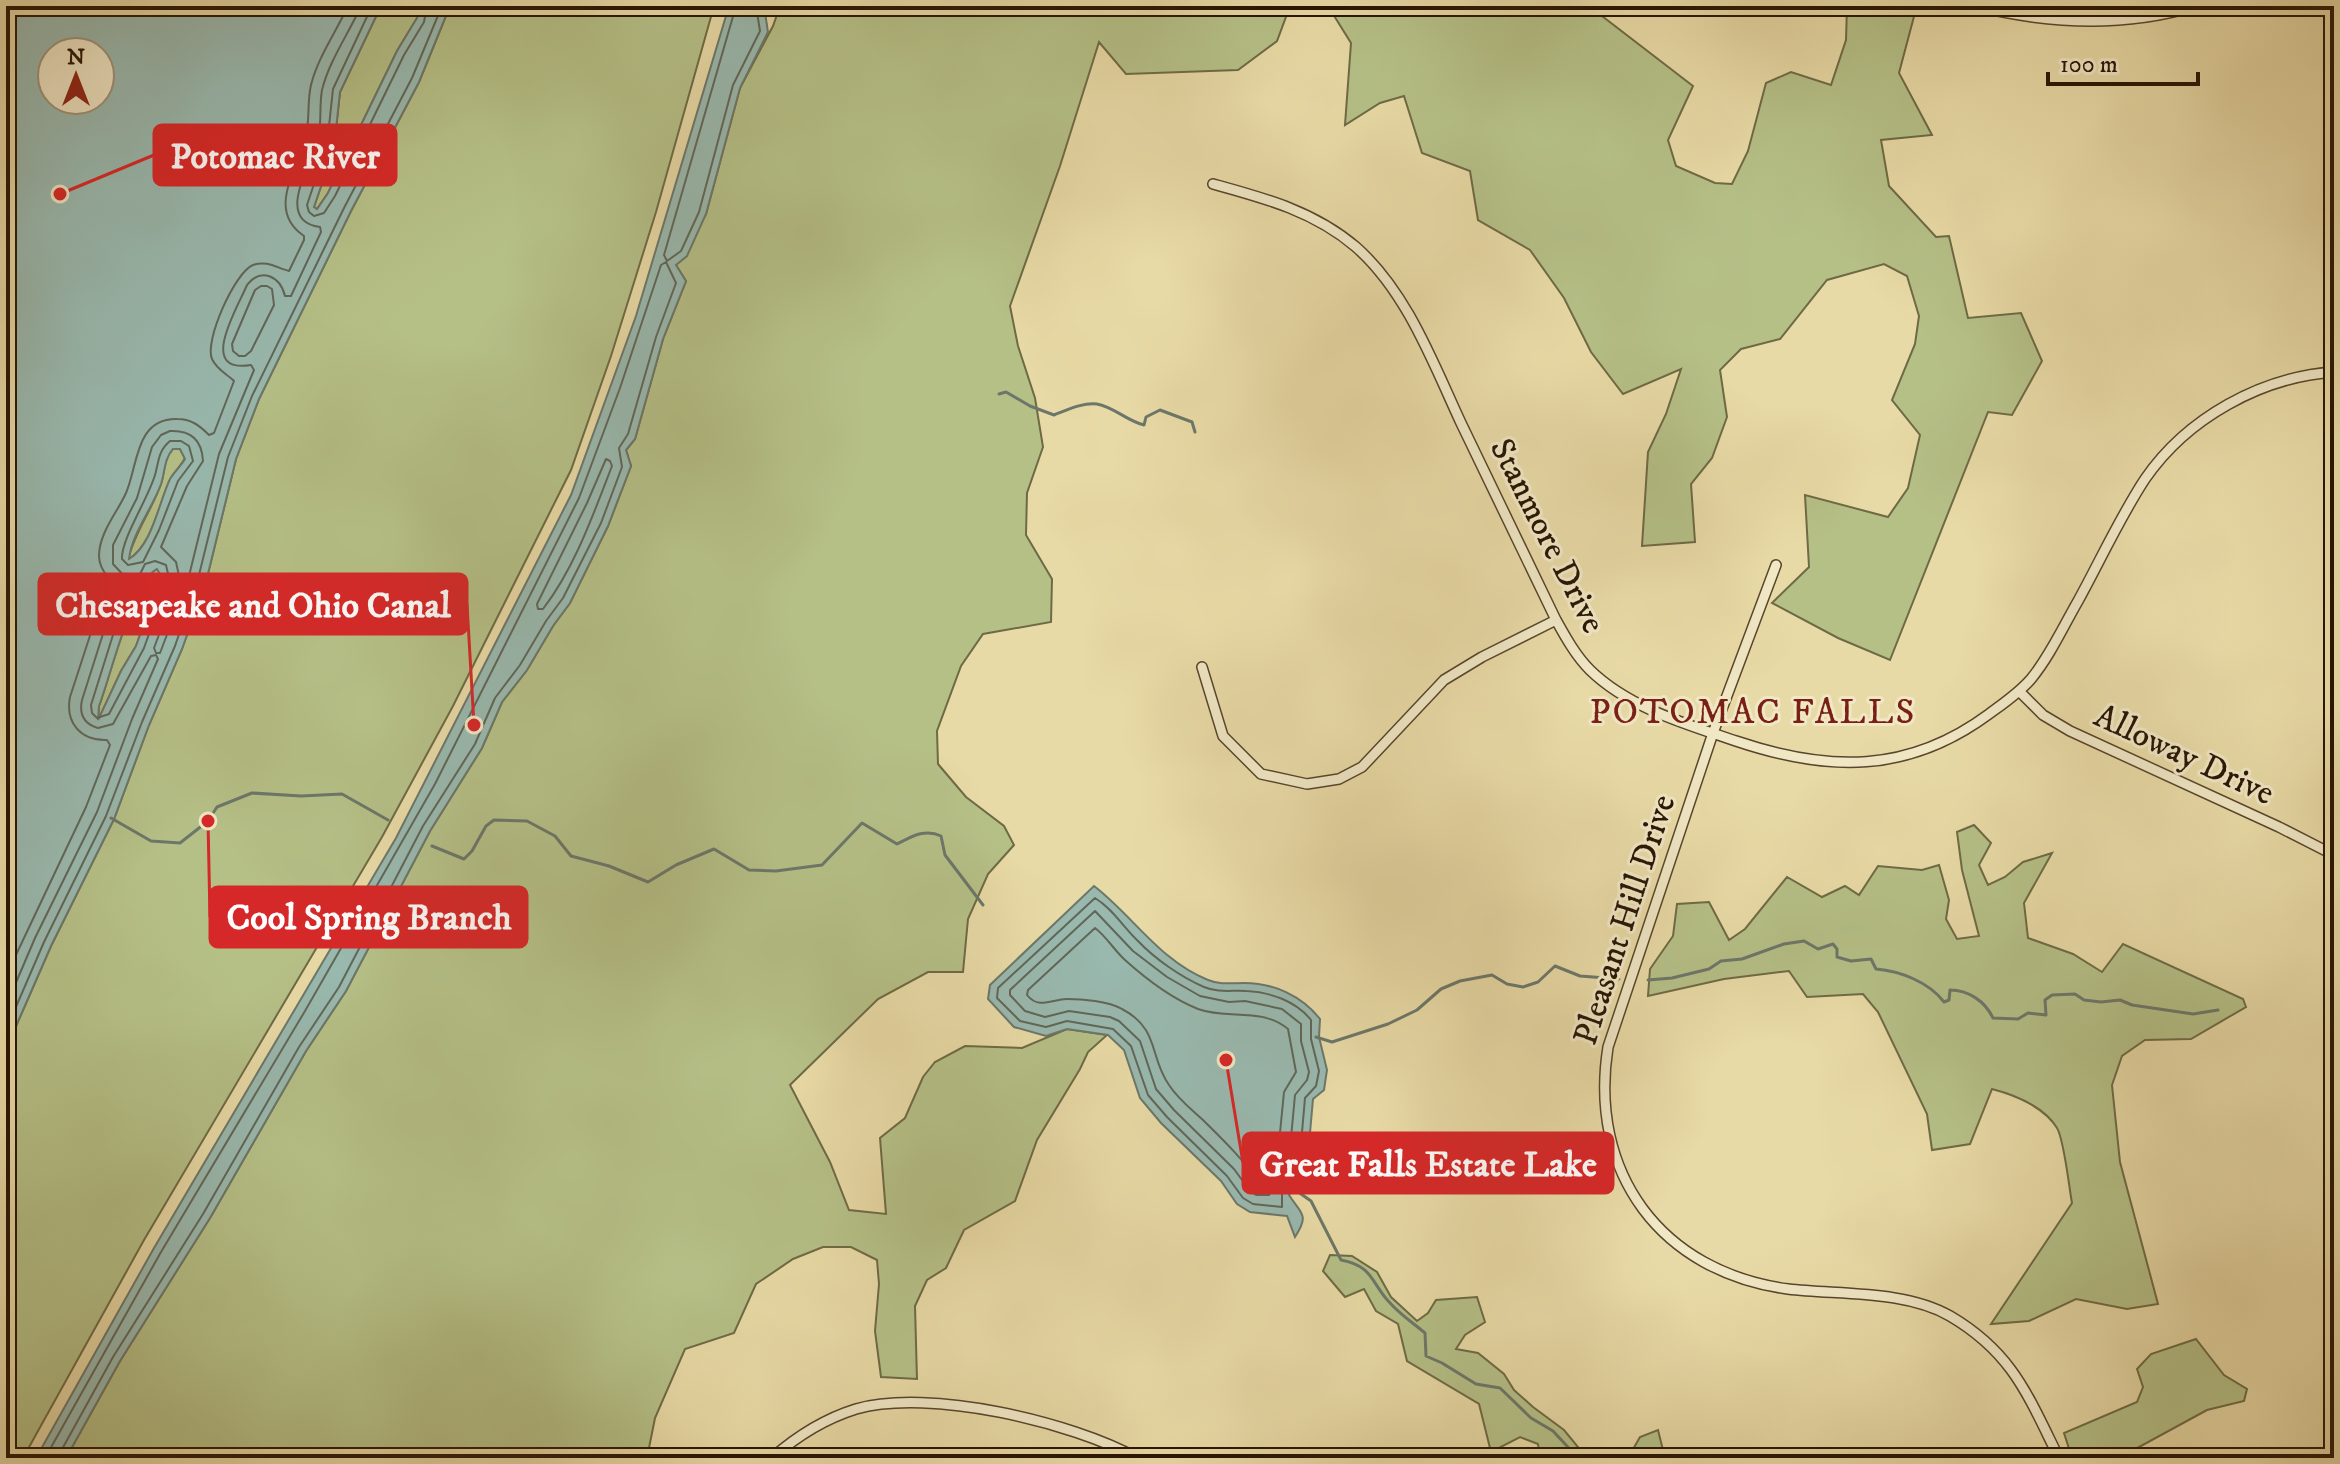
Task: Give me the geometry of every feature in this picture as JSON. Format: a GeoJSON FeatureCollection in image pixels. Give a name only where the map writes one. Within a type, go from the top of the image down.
{"type":"FeatureCollection","features":[{"type":"Feature","properties":{"kind":"street"},"geometry":{"type":"LineString","coordinates":[[1975,6],[2014,15],[2089,22],[2143,18],[2196,6]]}},
{"type":"Feature","properties":{"kind":"street","name":"Stanmore Drive"},"geometry":{"type":"LineString","coordinates":[[1213,184],[1288,206],[1331,228],[1377,268],[1400,300],[1429,357],[1556,620],[1576,654],[1610,688],[1645,707],[1713,733],[1807,760],[1844,764],[1882,760],[1923,750],[1965,731],[2032,678],[2145,480],[2180,439],[2227,404],[2273,383],[2311,373],[2334,372]]}},
{"type":"Feature","properties":{"kind":"street","name":"Pleasant Hill Drive"},"geometry":{"type":"LineString","coordinates":[[1776,565],[1713,733],[1608,1047],[1604,1107],[1609,1139],[1619,1167],[1652,1221],[1684,1251],[1717,1270],[1788,1289],[1884,1297],[1930,1307],[1982,1337],[2013,1369],[2059,1458]]}},
{"type":"Feature","properties":{"kind":"street"},"geometry":{"type":"LineString","coordinates":[[1202,667],[1223,736],[1261,774],[1307,784],[1339,779],[1362,767],[1444,680],[1556,620]]}},
{"type":"Feature","properties":{"kind":"street","name":"Alloway Drive"},"geometry":{"type":"LineString","coordinates":[[2019,691],[2043,715],[2070,731],[2334,855]]}},
{"type":"Feature","properties":{"kind":"street"},"geometry":{"type":"LineString","coordinates":[[772,1458],[819,1423],[858,1409],[894,1402],[941,1404],[1022,1416],[1117,1447],[1137,1458]]}},
{"type":"Feature","properties":{"kind":"green space"},"geometry":{"type":"Polygon","coordinates":[[[381,6],[419,6],[417,18],[397,51],[328,193],[317,209],[314,207],[334,148],[340,92],[381,6]]]}},
{"type":"Feature","properties":{"kind":"green space"},"geometry":{"type":"Polygon","coordinates":[[[450,6],[714,6],[656,212],[571,470],[453,706],[382,837],[144,1240],[23,1458],[6,1458],[6,1049],[51,946],[114,819],[149,725],[182,649],[206,582],[236,459],[259,399],[351,211],[419,82],[450,6]]]}},
{"type":"Feature","properties":{"kind":"green space"},"geometry":{"type":"Polygon","coordinates":[[[780,6],[1290,6],[1277,41],[1238,70],[1126,74],[1099,42],[1060,166],[1010,306],[1018,346],[1035,398],[1043,447],[1027,493],[1026,535],[1052,579],[1051,622],[983,634],[961,666],[937,731],[938,764],[966,797],[1004,826],[1014,845],[988,874],[968,919],[963,972],[928,972],[878,999],[790,1085],[830,1162],[849,1210],[886,1214],[880,1138],[905,1118],[923,1077],[935,1062],[965,1046],[1022,1048],[1067,1029],[1107,1035],[1088,1052],[1037,1140],[1015,1201],[964,1230],[946,1268],[927,1280],[915,1306],[917,1379],[881,1377],[875,1331],[879,1284],[877,1260],[851,1247],[823,1247],[793,1259],[756,1284],[734,1333],[685,1349],[655,1418],[647,1458],[617,1454],[615,1458],[66,1458],[120,1361],[210,1218],[306,1051],[346,991],[430,831],[482,748],[502,702],[527,670],[570,603],[608,526],[631,466],[626,450],[635,439],[663,339],[686,281],[676,265],[706,214],[740,88],[773,26],[780,6]]]}},
{"type":"Feature","properties":{"kind":"green space"},"geometry":{"type":"Polygon","coordinates":[[[1328,6],[1593,6],[1693,86],[1668,140],[1676,166],[1715,183],[1732,184],[1748,151],[1766,83],[1791,72],[1831,85],[1846,40],[1847,6],[1905,6],[1916,9],[1899,73],[1932,135],[1881,140],[1889,186],[1936,237],[1949,236],[1968,318],[2021,313],[2042,361],[2012,415],[1988,412],[1890,660],[1838,638],[1772,603],[1809,567],[1805,495],[1888,517],[1908,488],[1920,435],[1892,400],[1915,344],[1919,316],[1907,276],[1884,264],[1827,280],[1780,339],[1741,349],[1720,370],[1727,417],[1712,458],[1691,484],[1695,542],[1642,546],[1648,452],[1666,414],[1681,369],[1623,394],[1591,352],[1564,298],[1530,250],[1478,220],[1470,171],[1422,153],[1404,96],[1380,103],[1345,125],[1351,43],[1328,6]]]}},
{"type":"Feature","properties":{"kind":"green space"},"geometry":{"type":"Polygon","coordinates":[[[173,448],[180,449],[185,458],[170,480],[149,534],[128,560],[134,540],[157,494],[166,460],[173,448]]]}},
{"type":"Feature","properties":{"kind":"green space"},"geometry":{"type":"Polygon","coordinates":[[[157,568],[161,576],[136,646],[98,721],[99,706],[131,610],[139,591],[157,568]]]}},
{"type":"Feature","properties":{"kind":"green space"},"geometry":{"type":"Polygon","coordinates":[[[1974,825],[1991,843],[1979,865],[1988,885],[2005,877],[2023,862],[2052,853],[2024,903],[2028,938],[2073,954],[2102,972],[2123,944],[2243,999],[2246,1007],[2191,1039],[2145,1040],[2122,1056],[2112,1085],[2120,1162],[2158,1304],[2127,1309],[2076,1299],[2029,1321],[1991,1324],[2072,1203],[2060,1134],[2037,1108],[1992,1089],[1970,1144],[1932,1150],[1927,1114],[1878,1012],[1863,994],[1807,997],[1789,971],[1724,979],[1648,996],[1650,969],[1673,936],[1677,904],[1709,902],[1729,940],[1745,929],[1787,877],[1822,897],[1845,886],[1859,895],[1878,866],[1922,870],[1939,865],[1949,900],[1946,919],[1957,939],[1979,936],[1962,870],[1957,832],[1974,825]]]}},
{"type":"Feature","properties":{"kind":"green space"},"geometry":{"type":"Polygon","coordinates":[[[1330,1255],[1352,1256],[1377,1272],[1391,1297],[1417,1321],[1428,1313],[1436,1300],[1477,1297],[1485,1322],[1465,1335],[1456,1349],[1478,1353],[1504,1374],[1514,1390],[1564,1430],[1587,1458],[1540,1458],[1538,1444],[1520,1437],[1491,1452],[1479,1404],[1407,1361],[1398,1324],[1376,1311],[1364,1289],[1345,1297],[1323,1271],[1330,1255]]]}},
{"type":"Feature","properties":{"kind":"green space"},"geometry":{"type":"Polygon","coordinates":[[[2196,1339],[2224,1375],[2247,1389],[2244,1401],[2207,1410],[2119,1458],[2072,1458],[2064,1433],[2137,1402],[2143,1387],[2137,1369],[2151,1354],[2196,1339]]]}},
{"type":"Feature","properties":{"kind":"green space"},"geometry":{"type":"Polygon","coordinates":[[[1658,1430],[1665,1458],[1628,1458],[1640,1437],[1658,1430]]]}},
{"type":"Feature","properties":{"kind":"water"},"geometry":{"type":"Polygon","coordinates":[[[6,6],[381,6],[340,92],[334,148],[314,207],[317,209],[328,193],[397,51],[417,18],[419,6],[450,6],[419,82],[351,211],[259,399],[236,459],[206,582],[182,649],[149,725],[114,819],[51,946],[6,1049],[6,6]],[[173,449],[166,461],[161,484],[134,540],[129,559],[144,544],[170,479],[185,459],[180,449],[173,449]],[[157,569],[148,577],[131,610],[99,706],[98,720],[136,646],[161,576],[157,569]]]}},
{"type":"Feature","properties":{"kind":"water"},"geometry":{"type":"Polygon","coordinates":[[[729,6],[764,6],[768,32],[740,88],[706,214],[687,256],[676,265],[686,281],[663,339],[635,439],[626,450],[631,466],[608,526],[570,603],[527,670],[502,702],[482,748],[430,831],[346,991],[306,1051],[210,1218],[120,1361],[66,1458],[36,1458],[154,1248],[396,838],[571,495],[636,316],[729,6]]]}},
{"type":"Feature","properties":{"kind":"water"},"geometry":{"type":"Polygon","coordinates":[[[1094,886],[1161,950],[1191,972],[1217,983],[1276,988],[1305,1004],[1320,1019],[1319,1037],[1327,1070],[1324,1090],[1313,1099],[1305,1189],[1293,1189],[1289,1195],[1303,1219],[1295,1237],[1287,1216],[1250,1212],[1237,1204],[1221,1181],[1161,1123],[1140,1098],[1124,1050],[1108,1035],[1067,1029],[1046,1036],[1014,1027],[988,999],[990,985],[1094,886]]]}},
{"type":"Feature","properties":{"kind":"waterway"},"geometry":{"type":"LineString","coordinates":[[999,394],[1006,392],[1054,415],[1081,405],[1097,404],[1144,425],[1146,417],[1160,410],[1192,422],[1195,432]]}},
{"type":"Feature","properties":{"kind":"waterway"},"geometry":{"type":"LineString","coordinates":[[111,818],[151,841],[180,843],[208,821],[217,807],[252,793],[301,796],[342,794],[388,820]]}},
{"type":"Feature","properties":{"kind":"waterway"},"geometry":{"type":"LineString","coordinates":[[432,846],[464,859],[486,826],[494,820],[527,821],[555,836],[571,856],[609,866],[648,882],[676,865],[714,849],[749,870],[776,871],[822,865],[862,823],[897,844],[924,833],[941,836],[945,855],[983,905]]}},
{"type":"Feature","properties":{"kind":"waterway"},"geometry":{"type":"LineString","coordinates":[[1648,980],[1709,969],[1721,961],[1742,959],[1784,944],[1804,941],[1818,949],[1833,944],[1837,957],[1851,961],[1871,959],[1876,969],[1913,979],[1944,1002],[1949,1000],[1950,990],[1969,994],[1981,1002],[1993,1018],[2018,1019],[2028,1013],[2046,1015],[2045,1000],[2052,995],[2075,994],[2084,1000],[2120,1000],[2132,1005],[2193,1014],[2218,1010]]}},
{"type":"Feature","properties":{"kind":"waterway"},"geometry":{"type":"LineString","coordinates":[[1316,1037],[1332,1042],[1388,1024],[1417,1010],[1441,989],[1460,981],[1492,975],[1507,984],[1523,987],[1538,982],[1555,966],[1580,976],[1619,979]]}},
{"type":"Feature","properties":{"kind":"waterway"},"geometry":{"type":"LineString","coordinates":[[1291,1187],[1311,1201],[1341,1260],[1366,1271],[1384,1297],[1425,1333],[1426,1356],[1476,1384],[1500,1388],[1531,1418],[1553,1431],[1578,1458]]}},
{"type":"Feature","properties":{"kind":"place","name":"Potomac River"},"geometry":{"type":"Point","coordinates":[60,194]}},
{"type":"Feature","properties":{"kind":"place","name":"Chesapeake and Ohio Canal"},"geometry":{"type":"Point","coordinates":[474,725]}},
{"type":"Feature","properties":{"kind":"place","name":"Cool Spring Branch"},"geometry":{"type":"Point","coordinates":[208,821]}},
{"type":"Feature","properties":{"kind":"place","name":"Great Falls Estate Lake"},"geometry":{"type":"Point","coordinates":[1226,1060]}},
{"type":"Feature","properties":{"kind":"district","name":"POTOMAC FALLS"},"geometry":{"type":"Point","coordinates":[1753,712]}}]}
